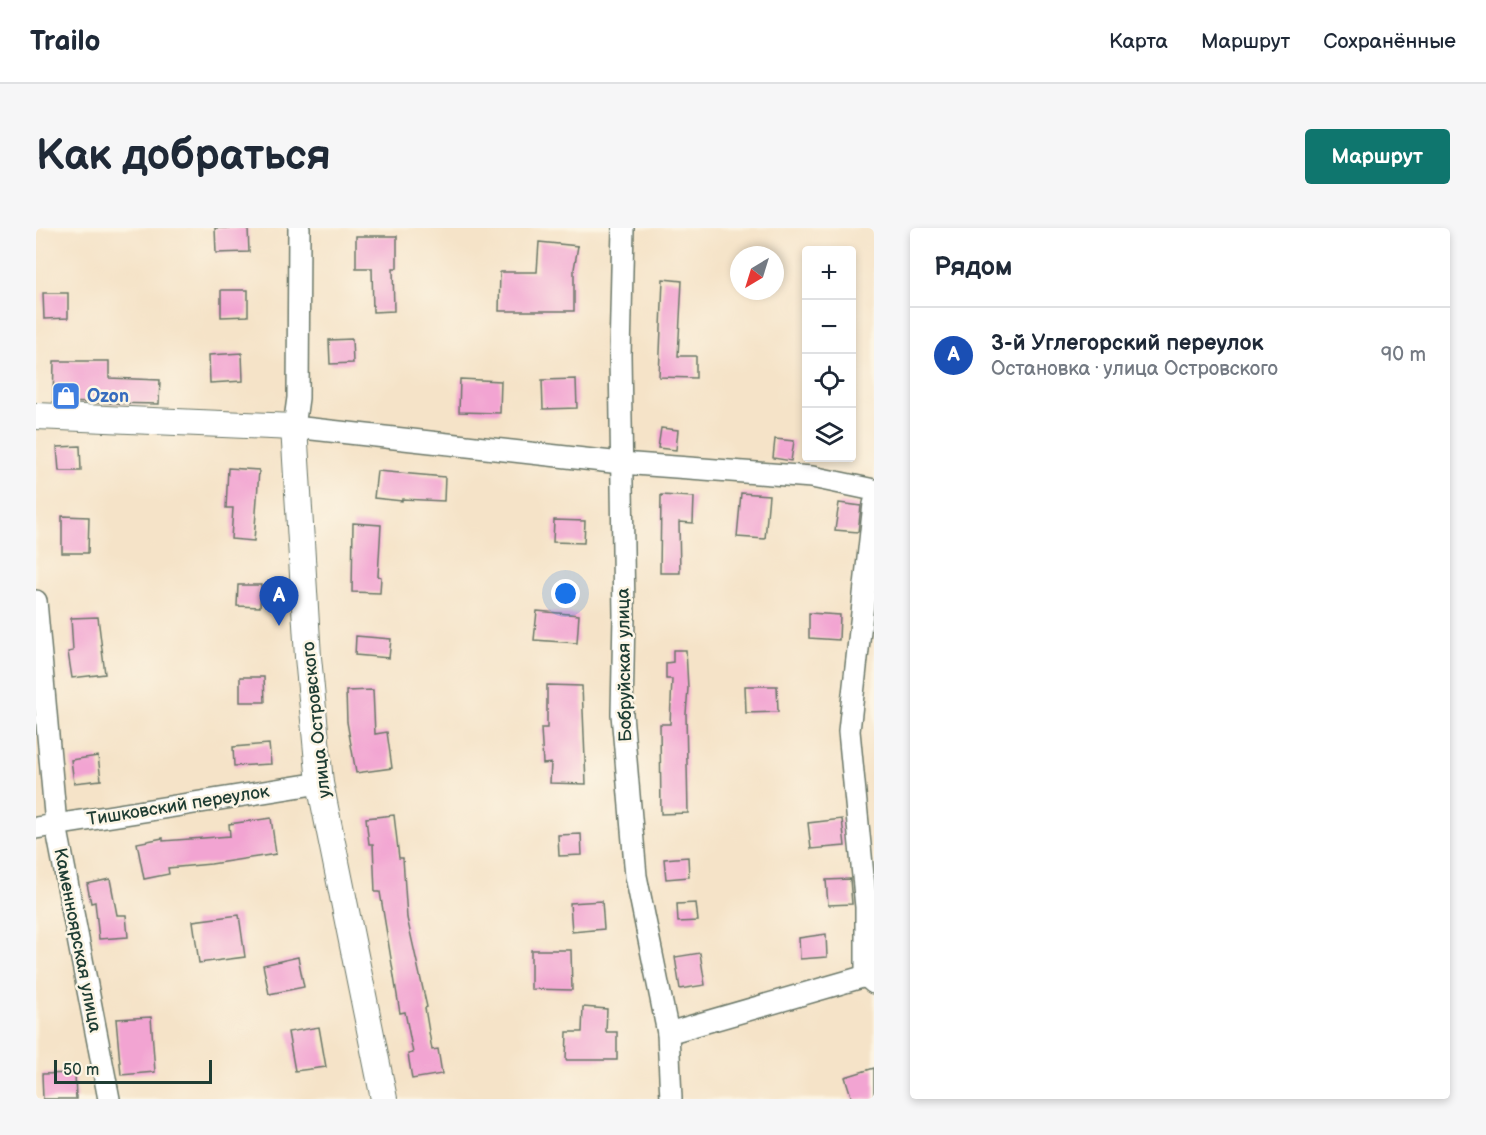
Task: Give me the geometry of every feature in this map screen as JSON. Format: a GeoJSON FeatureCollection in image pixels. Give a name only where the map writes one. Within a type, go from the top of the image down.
{"type":"FeatureCollection","features":[{"type":"Feature","properties":{"kind":"street","name":"улица Островского"},"geometry":{"type":"LineString","coordinates":[[298,228],[298,398],[294,428],[308,657],[320,783],[384,1099]]}},
{"type":"Feature","properties":{"kind":"street","name":"Бобруйская улица"},"geometry":{"type":"LineString","coordinates":[[623,228],[622,714],[636,876],[668,1033],[671,1099]]}},
{"type":"Feature","properties":{"kind":"street"},"geometry":{"type":"LineString","coordinates":[[36,416],[294,428],[621,463],[812,477],[874,490]]}},
{"type":"Feature","properties":{"kind":"street"},"geometry":{"type":"LineString","coordinates":[[668,1033],[870,979],[866,907],[849,731],[874,504]]}},
{"type":"Feature","properties":{"kind":"street","name":"Каменноярская улица"},"geometry":{"type":"LineString","coordinates":[[36,601],[46,826],[109,1099]]}},
{"type":"Feature","properties":{"kind":"street","name":"Тишковский переулок"},"geometry":{"type":"LineString","coordinates":[[46,826],[320,783]]}},
{"type":"Feature","properties":{"kind":"building"},"geometry":{"type":"Polygon","coordinates":[[[215,228],[248,228],[249,252],[216,253],[215,228]]]}},
{"type":"Feature","properties":{"kind":"building"},"geometry":{"type":"Polygon","coordinates":[[[356,236],[397,236],[397,268],[393,268],[394,311],[373,312],[372,268],[356,268],[356,236]]]}},
{"type":"Feature","properties":{"kind":"building"},"geometry":{"type":"Polygon","coordinates":[[[539,242],[578,246],[574,269],[574,311],[499,311],[500,272],[537,272],[539,242]]]}},
{"type":"Feature","properties":{"kind":"building"},"geometry":{"type":"Polygon","coordinates":[[[663,279],[682,281],[678,356],[696,356],[696,378],[659,377],[663,279]]]}},
{"type":"Feature","properties":{"kind":"building"},"geometry":{"type":"Polygon","coordinates":[[[221,290],[248,290],[248,316],[221,317],[221,290]]]}},
{"type":"Feature","properties":{"kind":"building"},"geometry":{"type":"Polygon","coordinates":[[[43,293],[68,293],[68,318],[44,319],[43,293]]]}},
{"type":"Feature","properties":{"kind":"building"},"geometry":{"type":"Polygon","coordinates":[[[352,339],[353,363],[330,364],[329,340],[352,339]]]}},
{"type":"Feature","properties":{"kind":"building"},"geometry":{"type":"Polygon","coordinates":[[[242,353],[243,381],[210,383],[209,355],[242,353]]]}},
{"type":"Feature","properties":{"kind":"building"},"geometry":{"type":"Polygon","coordinates":[[[54,361],[109,361],[109,378],[160,380],[159,404],[53,402],[54,361]]]}},
{"type":"Feature","properties":{"kind":"building"},"geometry":{"type":"Polygon","coordinates":[[[460,379],[501,381],[500,413],[459,412],[460,379]]]}},
{"type":"Feature","properties":{"kind":"building"},"geometry":{"type":"Polygon","coordinates":[[[576,379],[577,408],[543,409],[542,380],[576,379]]]}},
{"type":"Feature","properties":{"kind":"building"},"geometry":{"type":"Polygon","coordinates":[[[661,428],[678,430],[676,450],[658,448],[661,428]]]}},
{"type":"Feature","properties":{"kind":"building"},"geometry":{"type":"Polygon","coordinates":[[[775,439],[794,441],[791,461],[773,458],[775,439]]]}},
{"type":"Feature","properties":{"kind":"building"},"geometry":{"type":"Polygon","coordinates":[[[80,446],[81,471],[59,471],[57,447],[80,446]]]}},
{"type":"Feature","properties":{"kind":"building"},"geometry":{"type":"Polygon","coordinates":[[[228,468],[259,470],[254,541],[231,539],[233,508],[226,508],[228,468]]]}},
{"type":"Feature","properties":{"kind":"building"},"geometry":{"type":"Polygon","coordinates":[[[377,471],[445,477],[444,501],[374,498],[377,471]]]}},
{"type":"Feature","properties":{"kind":"building"},"geometry":{"type":"Polygon","coordinates":[[[741,493],[769,495],[765,539],[737,537],[741,493]]]}},
{"type":"Feature","properties":{"kind":"building"},"geometry":{"type":"Polygon","coordinates":[[[661,495],[694,497],[693,523],[679,522],[680,573],[660,573],[661,495]]]}},
{"type":"Feature","properties":{"kind":"building"},"geometry":{"type":"Polygon","coordinates":[[[839,503],[861,506],[858,532],[835,530],[839,503]]]}},
{"type":"Feature","properties":{"kind":"building"},"geometry":{"type":"Polygon","coordinates":[[[62,516],[89,517],[88,553],[62,553],[62,516]]]}},
{"type":"Feature","properties":{"kind":"building"},"geometry":{"type":"Polygon","coordinates":[[[554,520],[585,521],[584,543],[553,542],[554,520]]]}},
{"type":"Feature","properties":{"kind":"building"},"geometry":{"type":"Polygon","coordinates":[[[353,523],[381,525],[378,576],[381,577],[380,593],[352,592],[353,523]]]}},
{"type":"Feature","properties":{"kind":"building"},"geometry":{"type":"Polygon","coordinates":[[[238,585],[261,585],[260,607],[237,606],[238,585]]]}},
{"type":"Feature","properties":{"kind":"building"},"geometry":{"type":"Polygon","coordinates":[[[537,611],[579,615],[577,643],[534,640],[537,611]]]}},
{"type":"Feature","properties":{"kind":"building"},"geometry":{"type":"Polygon","coordinates":[[[809,613],[840,615],[839,640],[809,638],[809,613]]]}},
{"type":"Feature","properties":{"kind":"building"},"geometry":{"type":"Polygon","coordinates":[[[98,617],[105,674],[72,678],[68,652],[73,651],[71,618],[98,617]]]}},
{"type":"Feature","properties":{"kind":"building"},"geometry":{"type":"Polygon","coordinates":[[[356,636],[391,639],[389,658],[355,655],[356,636]]]}},
{"type":"Feature","properties":{"kind":"building"},"geometry":{"type":"Polygon","coordinates":[[[673,650],[686,650],[688,813],[661,814],[660,724],[670,724],[672,679],[666,679],[666,663],[673,662],[673,650]]]}},
{"type":"Feature","properties":{"kind":"building"},"geometry":{"type":"Polygon","coordinates":[[[240,677],[264,677],[265,702],[240,702],[240,677]]]}},
{"type":"Feature","properties":{"kind":"building"},"geometry":{"type":"Polygon","coordinates":[[[547,685],[582,686],[586,784],[550,783],[551,763],[543,764],[541,728],[547,728],[547,685]]]}},
{"type":"Feature","properties":{"kind":"building"},"geometry":{"type":"Polygon","coordinates":[[[745,686],[777,686],[778,712],[746,713],[745,686]]]}},
{"type":"Feature","properties":{"kind":"building"},"geometry":{"type":"Polygon","coordinates":[[[373,690],[375,734],[387,732],[392,768],[356,773],[347,722],[346,691],[373,690]]]}},
{"type":"Feature","properties":{"kind":"building"},"geometry":{"type":"Polygon","coordinates":[[[269,744],[271,764],[234,766],[233,747],[269,744]]]}},
{"type":"Feature","properties":{"kind":"building"},"geometry":{"type":"Polygon","coordinates":[[[98,756],[101,780],[74,783],[71,760],[98,756]]]}},
{"type":"Feature","properties":{"kind":"building"},"geometry":{"type":"Polygon","coordinates":[[[394,815],[399,858],[403,858],[407,918],[427,1007],[425,1008],[432,1050],[438,1049],[442,1074],[412,1079],[408,1054],[413,1053],[405,1012],[400,1013],[380,892],[375,892],[373,844],[369,844],[366,818],[394,815]]]}},
{"type":"Feature","properties":{"kind":"building"},"geometry":{"type":"Polygon","coordinates":[[[271,818],[276,854],[168,868],[169,874],[144,879],[137,843],[163,838],[163,841],[230,836],[229,824],[271,818]]]}},
{"type":"Feature","properties":{"kind":"building"},"geometry":{"type":"Polygon","coordinates":[[[842,819],[845,846],[811,849],[808,823],[842,819]]]}},
{"type":"Feature","properties":{"kind":"building"},"geometry":{"type":"Polygon","coordinates":[[[581,834],[582,855],[559,856],[558,835],[581,834]]]}},
{"type":"Feature","properties":{"kind":"building"},"geometry":{"type":"Polygon","coordinates":[[[688,857],[689,877],[666,879],[664,859],[688,857]]]}},
{"type":"Feature","properties":{"kind":"building"},"geometry":{"type":"Polygon","coordinates":[[[110,879],[117,915],[126,915],[128,937],[99,939],[95,902],[91,903],[87,884],[110,879]]]}},
{"type":"Feature","properties":{"kind":"building"},"geometry":{"type":"Polygon","coordinates":[[[850,879],[852,904],[828,905],[826,880],[850,879]]]}},
{"type":"Feature","properties":{"kind":"building"},"geometry":{"type":"Polygon","coordinates":[[[602,901],[604,929],[572,932],[570,903],[602,901]]]}},
{"type":"Feature","properties":{"kind":"building"},"geometry":{"type":"Polygon","coordinates":[[[696,903],[698,921],[678,922],[677,904],[696,903]]]}},
{"type":"Feature","properties":{"kind":"building"},"geometry":{"type":"Polygon","coordinates":[[[239,915],[245,957],[199,963],[193,921],[239,915]]]}},
{"type":"Feature","properties":{"kind":"building"},"geometry":{"type":"Polygon","coordinates":[[[826,934],[827,957],[800,959],[799,938],[826,934]]]}},
{"type":"Feature","properties":{"kind":"building"},"geometry":{"type":"Polygon","coordinates":[[[531,950],[571,950],[572,990],[531,989],[531,950]]]}},
{"type":"Feature","properties":{"kind":"building"},"geometry":{"type":"Polygon","coordinates":[[[700,953],[705,985],[680,989],[675,957],[700,953]]]}},
{"type":"Feature","properties":{"kind":"building"},"geometry":{"type":"Polygon","coordinates":[[[298,957],[304,987],[269,994],[263,965],[298,957]]]}},
{"type":"Feature","properties":{"kind":"building"},"geometry":{"type":"Polygon","coordinates":[[[583,1007],[607,1009],[606,1032],[617,1032],[617,1060],[566,1060],[567,1032],[582,1032],[583,1007]]]}},
{"type":"Feature","properties":{"kind":"building"},"geometry":{"type":"Polygon","coordinates":[[[151,1017],[155,1072],[121,1075],[116,1019],[151,1017]]]}},
{"type":"Feature","properties":{"kind":"building"},"geometry":{"type":"Polygon","coordinates":[[[319,1027],[326,1067],[295,1071],[288,1032],[319,1027]]]}},
{"type":"Feature","properties":{"kind":"building"},"geometry":{"type":"Polygon","coordinates":[[[874,1068],[874,1099],[852,1099],[845,1077],[874,1068]]]}},
{"type":"Feature","properties":{"kind":"building"},"geometry":{"type":"Polygon","coordinates":[[[75,1073],[76,1099],[43,1099],[42,1074],[75,1073]]]}},
{"type":"Feature","properties":{"kind":"place","name":"Ozon"},"geometry":{"type":"Point","coordinates":[66,396]}},
{"type":"Feature","properties":{"kind":"place","name":"3-й Углегорский переулок"},"geometry":{"type":"Point","coordinates":[279,626]}}]}
